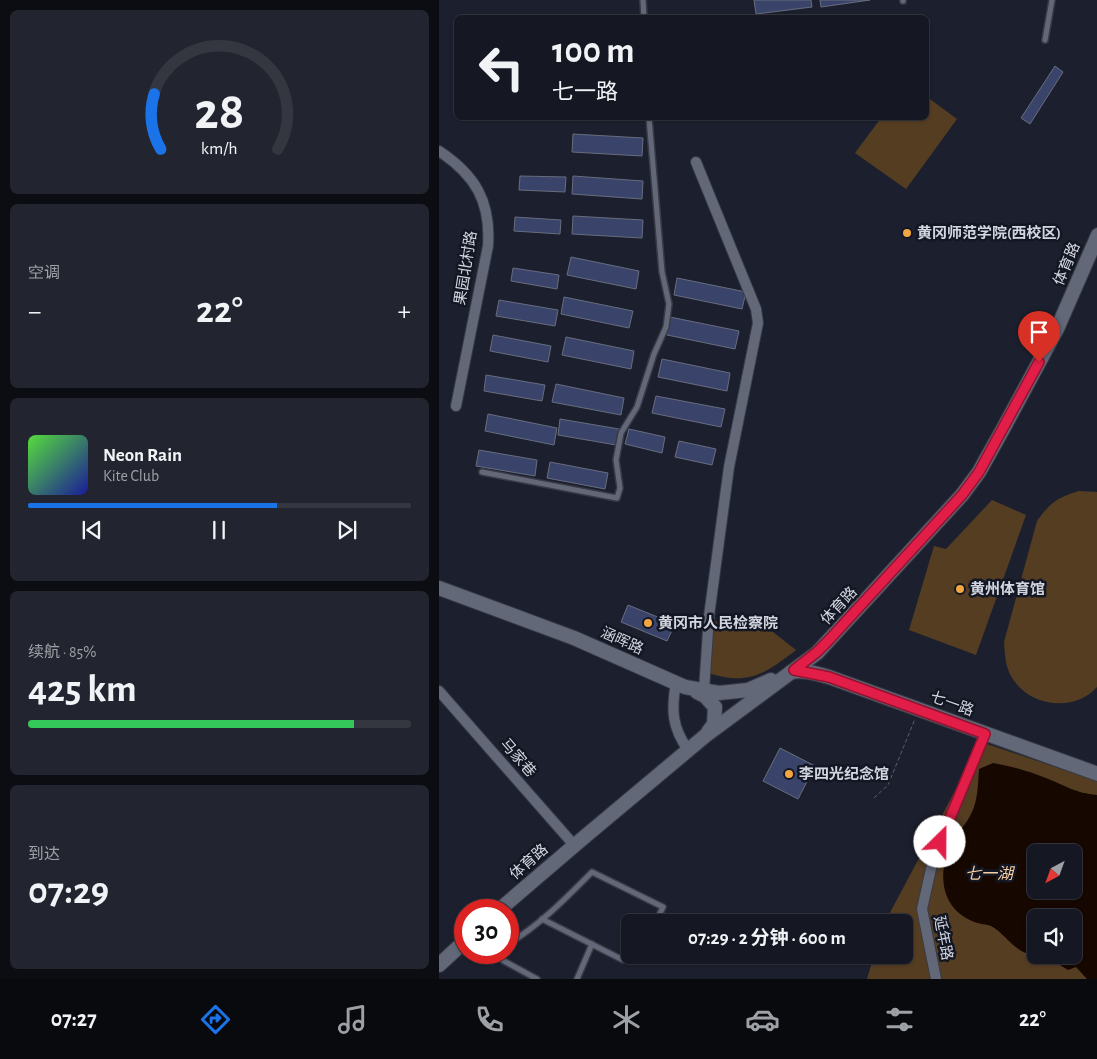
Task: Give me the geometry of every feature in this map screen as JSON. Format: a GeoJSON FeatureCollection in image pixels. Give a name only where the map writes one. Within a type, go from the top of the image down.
{"type":"FeatureCollection","features":[{"type":"Feature","properties":{"kind":"street","name":"果园北村路"},"geometry":{"type":"LineString","coordinates":[[439,151],[455,162],[473,180],[484,203],[488,227],[486,255],[456,406]]}},
{"type":"Feature","properties":{"kind":"street"},"geometry":{"type":"LineString","coordinates":[[696,162],[756,309],[759,323],[729,466],[709,616],[704,690]]}},
{"type":"Feature","properties":{"kind":"street","name":"体育路"},"geometry":{"type":"LineString","coordinates":[[512,899],[705,736],[817,652],[962,495],[979,472],[1057,329],[1097,235]]}},
{"type":"Feature","properties":{"kind":"street","name":"涵晖路"},"geometry":{"type":"LineString","coordinates":[[439,588],[574,638],[680,685],[719,693],[748,690],[794,670]]}},
{"type":"Feature","properties":{"kind":"street","name":"七一路"},"geometry":{"type":"LineString","coordinates":[[794,670],[829,677],[1097,774]]}},
{"type":"Feature","properties":{"kind":"street"},"geometry":{"type":"LineString","coordinates":[[688,750],[678,736],[673,719],[673,695],[680,685],[705,696],[715,707],[714,724],[705,736]]}},
{"type":"Feature","properties":{"kind":"street","name":"马家巷"},"geometry":{"type":"LineString","coordinates":[[439,691],[573,846]]}},
{"type":"Feature","properties":{"kind":"street","name":"延年路"},"geometry":{"type":"LineString","coordinates":[[936,979],[922,910],[933,860],[985,734]]}},
{"type":"Feature","properties":{"kind":"street"},"geometry":{"type":"LineString","coordinates":[[439,965],[454,951]]}},
{"type":"Feature","properties":{"kind":"lane"},"geometry":{"type":"LineString","coordinates":[[643,0],[644,15]]}},
{"type":"Feature","properties":{"kind":"lane"},"geometry":{"type":"LineString","coordinates":[[1045,40],[1052,0]]}},
{"type":"Feature","properties":{"kind":"lane"},"geometry":{"type":"LineString","coordinates":[[482,472],[617,498],[620,488],[616,460],[621,433],[637,407],[654,354],[666,327],[669,304],[662,272],[649,120]]}},
{"type":"Feature","properties":{"kind":"lane"},"geometry":{"type":"LineString","coordinates":[[519,938],[593,872],[663,907],[660,914]]}},
{"type":"Feature","properties":{"kind":"lane"},"geometry":{"type":"LineString","coordinates":[[542,919],[621,959]]}},
{"type":"Feature","properties":{"kind":"lane"},"geometry":{"type":"LineString","coordinates":[[577,979],[592,944]]}},
{"type":"Feature","properties":{"kind":"lane"},"geometry":{"type":"LineString","coordinates":[[510,964],[537,979]]}},
{"type":"Feature","properties":{"kind":"path"},"geometry":{"type":"LineString","coordinates":[[874,798],[887,785],[920,710]]}},
{"type":"Feature","properties":{"kind":"shaded area"},"geometry":{"type":"Polygon","coordinates":[[[929,98],[957,119],[906,189],[855,153],[880,120],[929,120],[929,98]]]}},
{"type":"Feature","properties":{"kind":"shaded area"},"geometry":{"type":"Polygon","coordinates":[[[1079,491],[1097,492],[1097,687],[1087,696],[1075,701],[1063,703],[1050,702],[1037,699],[1016,684],[1009,672],[1004,642],[1037,521],[1055,502],[1079,491]]]}},
{"type":"Feature","properties":{"kind":"shaded area","name":"黄州体育馆"},"geometry":{"type":"Polygon","coordinates":[[[992,500],[1026,515],[976,655],[909,630],[934,546],[946,549],[992,500]]]}},
{"type":"Feature","properties":{"kind":"shaded area"},"geometry":{"type":"Polygon","coordinates":[[[713,621],[773,632],[796,650],[775,666],[745,678],[722,677],[708,673],[713,621]]]}},
{"type":"Feature","properties":{"kind":"shaded area"},"geometry":{"type":"Polygon","coordinates":[[[981,742],[1097,781],[1097,979],[867,979],[871,964],[913,964],[913,914],[889,914],[981,742]]]}},
{"type":"Feature","properties":{"kind":"water","name":"七一湖"},"geometry":{"type":"Polygon","coordinates":[[[993,763],[1033,773],[1076,791],[1097,795],[1097,979],[1087,979],[1076,967],[1068,970],[1058,964],[1082,964],[1082,909],[1027,909],[1027,954],[1016,947],[991,926],[974,922],[952,906],[944,885],[945,862],[948,850],[973,809],[979,769],[993,763]]]}},
{"type":"Feature","properties":{"kind":"building"},"geometry":{"type":"Polygon","coordinates":[[[754,0],[811,0],[812,7],[756,14],[754,0]]]}},
{"type":"Feature","properties":{"kind":"building"},"geometry":{"type":"Polygon","coordinates":[[[820,0],[870,0],[821,7],[820,0]]]}},
{"type":"Feature","properties":{"kind":"building"},"geometry":{"type":"Polygon","coordinates":[[[1055,66],[1063,72],[1030,124],[1021,118],[1055,66]]]}},
{"type":"Feature","properties":{"kind":"building"},"geometry":{"type":"Polygon","coordinates":[[[573,134],[643,138],[642,156],[572,152],[573,134]]]}},
{"type":"Feature","properties":{"kind":"building"},"geometry":{"type":"Polygon","coordinates":[[[520,176],[566,177],[565,192],[519,190],[520,176]]]}},
{"type":"Feature","properties":{"kind":"building"},"geometry":{"type":"Polygon","coordinates":[[[573,176],[643,181],[642,199],[572,194],[573,176]]]}},
{"type":"Feature","properties":{"kind":"building"},"geometry":{"type":"Polygon","coordinates":[[[573,216],[643,220],[642,238],[572,234],[573,216]]]}},
{"type":"Feature","properties":{"kind":"building"},"geometry":{"type":"Polygon","coordinates":[[[515,217],[561,220],[560,234],[514,231],[515,217]]]}},
{"type":"Feature","properties":{"kind":"building"},"geometry":{"type":"Polygon","coordinates":[[[571,257],[639,271],[636,289],[567,275],[571,257]]]}},
{"type":"Feature","properties":{"kind":"building"},"geometry":{"type":"Polygon","coordinates":[[[513,268],[559,275],[557,289],[511,281],[513,268]]]}},
{"type":"Feature","properties":{"kind":"building"},"geometry":{"type":"Polygon","coordinates":[[[677,278],[746,292],[742,309],[674,295],[677,278]]]}},
{"type":"Feature","properties":{"kind":"building"},"geometry":{"type":"Polygon","coordinates":[[[564,297],[633,311],[629,328],[561,314],[564,297]]]}},
{"type":"Feature","properties":{"kind":"building"},"geometry":{"type":"Polygon","coordinates":[[[499,300],[558,310],[555,326],[496,316],[499,300]]]}},
{"type":"Feature","properties":{"kind":"building"},"geometry":{"type":"Polygon","coordinates":[[[670,317],[739,331],[735,349],[667,335],[670,317]]]}},
{"type":"Feature","properties":{"kind":"building"},"geometry":{"type":"Polygon","coordinates":[[[493,335],[551,346],[548,362],[490,351],[493,335]]]}},
{"type":"Feature","properties":{"kind":"building"},"geometry":{"type":"Polygon","coordinates":[[[566,337],[634,351],[631,369],[562,355],[566,337]]]}},
{"type":"Feature","properties":{"kind":"building"},"geometry":{"type":"Polygon","coordinates":[[[662,359],[730,373],[727,391],[658,377],[662,359]]]}},
{"type":"Feature","properties":{"kind":"building"},"geometry":{"type":"Polygon","coordinates":[[[486,375],[545,385],[542,401],[484,391],[486,375]]]}},
{"type":"Feature","properties":{"kind":"building"},"geometry":{"type":"Polygon","coordinates":[[[556,384],[624,398],[621,415],[552,402],[556,384]]]}},
{"type":"Feature","properties":{"kind":"building"},"geometry":{"type":"Polygon","coordinates":[[[656,396],[725,409],[721,427],[652,413],[656,396]]]}},
{"type":"Feature","properties":{"kind":"building"},"geometry":{"type":"Polygon","coordinates":[[[488,414],[557,428],[554,445],[485,431],[488,414]]]}},
{"type":"Feature","properties":{"kind":"building"},"geometry":{"type":"Polygon","coordinates":[[[560,419],[619,429],[616,445],[558,435],[560,419]]]}},
{"type":"Feature","properties":{"kind":"building"},"geometry":{"type":"Polygon","coordinates":[[[629,429],[665,437],[662,453],[625,444],[629,429]]]}},
{"type":"Feature","properties":{"kind":"building"},"geometry":{"type":"Polygon","coordinates":[[[679,441],[716,449],[712,465],[675,457],[679,441]]]}},
{"type":"Feature","properties":{"kind":"building"},"geometry":{"type":"Polygon","coordinates":[[[479,450],[537,460],[535,476],[476,466],[479,450]]]}},
{"type":"Feature","properties":{"kind":"building"},"geometry":{"type":"Polygon","coordinates":[[[550,462],[608,473],[605,489],[547,478],[550,462]]]}},
{"type":"Feature","properties":{"kind":"building","name":"黄冈市人民检察院"},"geometry":{"type":"Polygon","coordinates":[[[628,605],[675,624],[667,641],[621,622],[628,605]]]}},
{"type":"Feature","properties":{"kind":"building","name":"李四光纪念馆"},"geometry":{"type":"Polygon","coordinates":[[[780,748],[815,766],[798,799],[763,781],[780,748]]]}},
{"type":"Feature","properties":{"kind":"place","name":"黄冈师范学院(西校区)"},"geometry":{"type":"Point","coordinates":[907,233]}},
{"type":"Feature","properties":{"kind":"place","name":"黄州体育馆"},"geometry":{"type":"Point","coordinates":[960,589]}},
{"type":"Feature","properties":{"kind":"place","name":"黄冈市人民检察院"},"geometry":{"type":"Point","coordinates":[648,623]}},
{"type":"Feature","properties":{"kind":"place","name":"李四光纪念馆"},"geometry":{"type":"Point","coordinates":[789,774]}},
{"type":"Feature","properties":{"kind":"route"},"geometry":{"type":"LineString","coordinates":[[940,842],[985,734],[829,677],[794,670],[828,641],[962,495],[979,472],[1039,362]]}}]}
